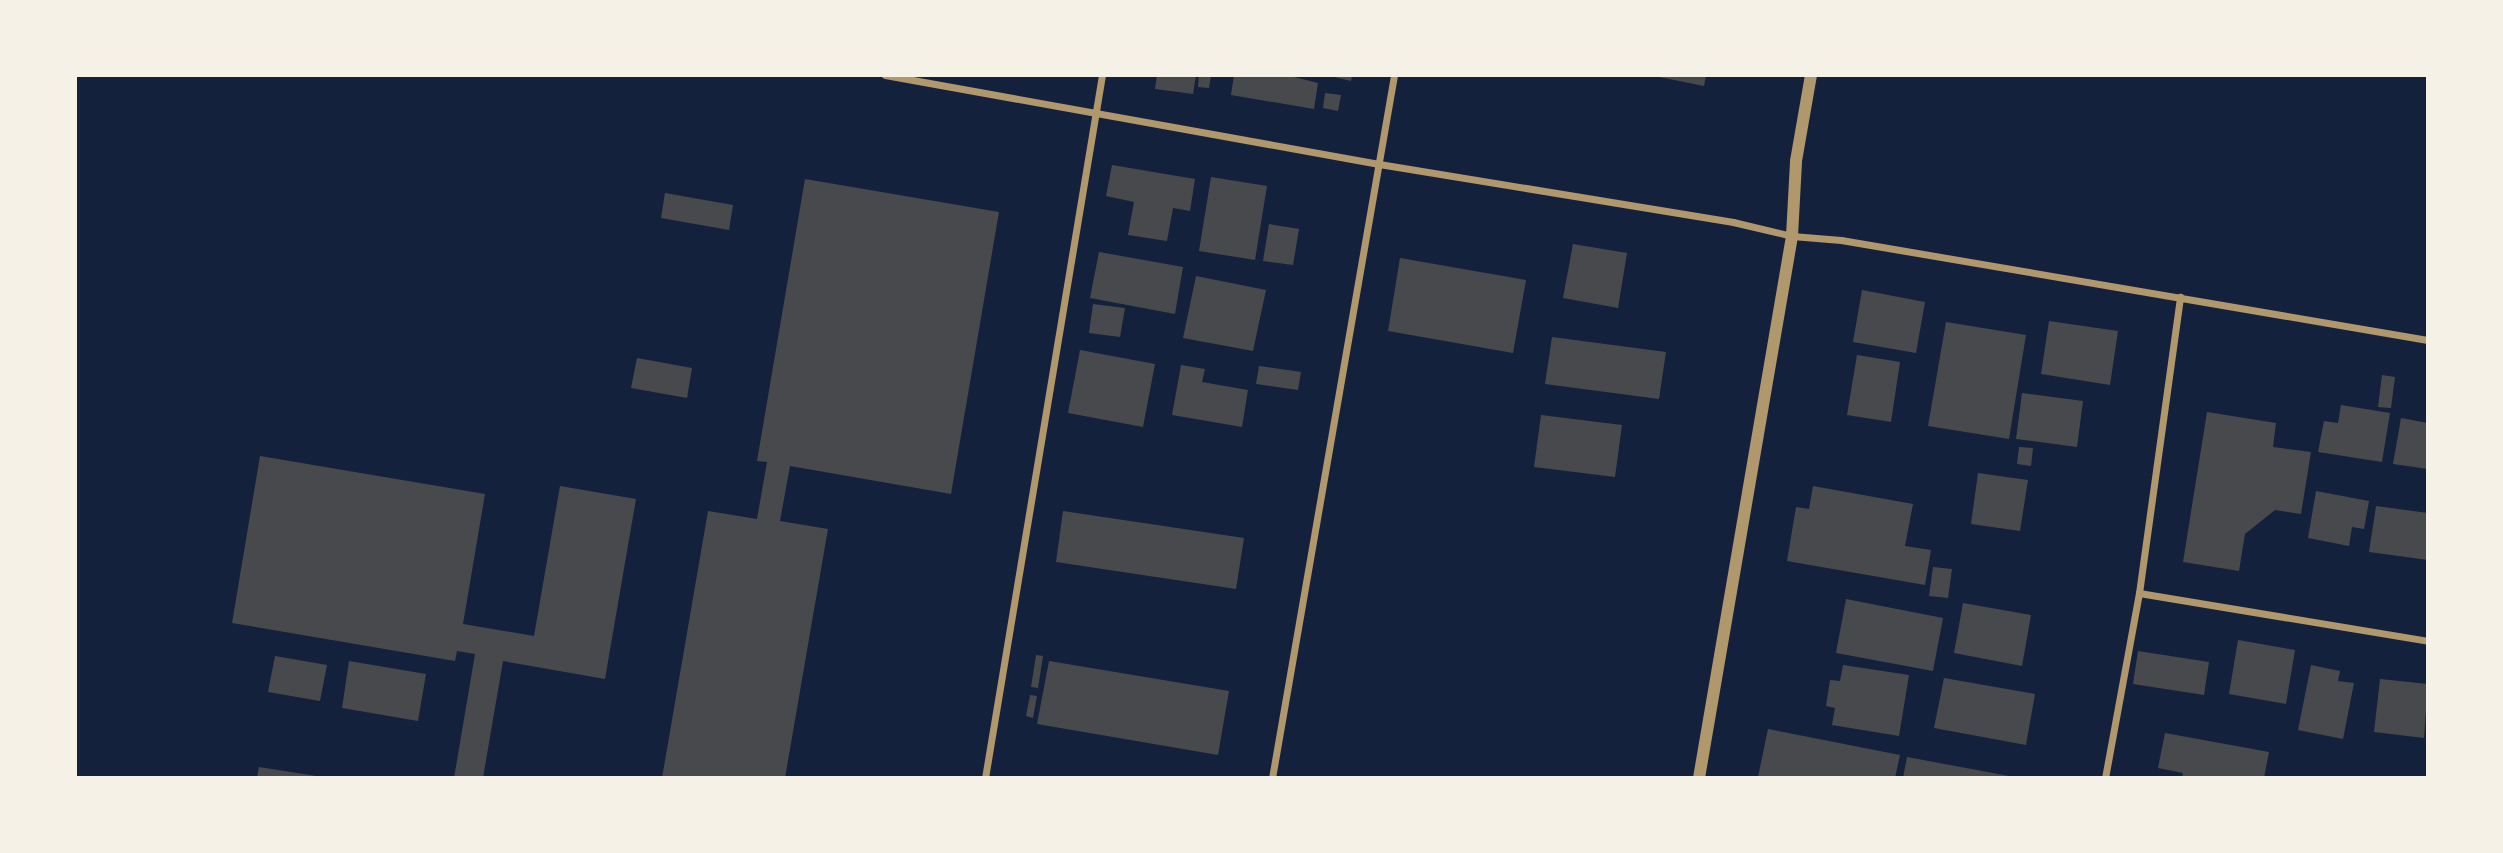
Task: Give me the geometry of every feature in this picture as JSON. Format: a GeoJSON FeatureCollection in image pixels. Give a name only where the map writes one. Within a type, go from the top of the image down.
{"type":"FeatureCollection","features":[{"type":"Feature","properties":{"kind":"street"},"geometry":{"type":"LineString","coordinates":[[885,75],[1379,164],[1733,222],[1792,236],[1841,240],[2428,340]]}},
{"type":"Feature","properties":{"kind":"street"},"geometry":{"type":"LineString","coordinates":[[985,778],[1102,75]]}},
{"type":"Feature","properties":{"kind":"street"},"geometry":{"type":"LineString","coordinates":[[1272,778],[1394,75]]}},
{"type":"Feature","properties":{"kind":"street"},"geometry":{"type":"LineString","coordinates":[[1699,778],[1792,236],[1796,161],[1811,75]]}},
{"type":"Feature","properties":{"kind":"street"},"geometry":{"type":"LineString","coordinates":[[2105,778],[2138,593],[2180,297]]}},
{"type":"Feature","properties":{"kind":"street"},"geometry":{"type":"LineString","coordinates":[[2138,593],[2428,641]]}},
{"type":"Feature","properties":{"kind":"building"},"geometry":{"type":"Polygon","coordinates":[[[1157,75],[1196,75],[1193,94],[1155,89],[1157,75]]]}},
{"type":"Feature","properties":{"kind":"building"},"geometry":{"type":"Polygon","coordinates":[[[1199,75],[1211,75],[1209,88],[1198,87],[1199,75]]]}},
{"type":"Feature","properties":{"kind":"building"},"geometry":{"type":"Polygon","coordinates":[[[1234,75],[1286,75],[1318,83],[1314,109],[1231,95],[1234,75]]]}},
{"type":"Feature","properties":{"kind":"building"},"geometry":{"type":"Polygon","coordinates":[[[1326,75],[1352,75],[1351,81],[1326,75]]]}},
{"type":"Feature","properties":{"kind":"building"},"geometry":{"type":"Polygon","coordinates":[[[1649,75],[1706,75],[1704,86],[1649,75]]]}},
{"type":"Feature","properties":{"kind":"building"},"geometry":{"type":"Polygon","coordinates":[[[1325,93],[1341,95],[1338,111],[1323,108],[1325,93]]]}},
{"type":"Feature","properties":{"kind":"building"},"geometry":{"type":"Polygon","coordinates":[[[1112,165],[1195,179],[1190,211],[1173,208],[1167,241],[1128,235],[1134,202],[1106,196],[1112,165]]]}},
{"type":"Feature","properties":{"kind":"building"},"geometry":{"type":"Polygon","coordinates":[[[1211,177],[1267,186],[1255,260],[1199,251],[1211,177]]]}},
{"type":"Feature","properties":{"kind":"building"},"geometry":{"type":"Polygon","coordinates":[[[805,179],[999,212],[951,494],[790,466],[780,521],[828,529],[785,778],[662,778],[708,511],[757,519],[767,462],[757,461],[805,179]]]}},
{"type":"Feature","properties":{"kind":"building"},"geometry":{"type":"Polygon","coordinates":[[[665,193],[733,205],[729,230],[661,218],[665,193]]]}},
{"type":"Feature","properties":{"kind":"building"},"geometry":{"type":"Polygon","coordinates":[[[1269,224],[1299,229],[1293,265],[1263,261],[1269,224]]]}},
{"type":"Feature","properties":{"kind":"building"},"geometry":{"type":"Polygon","coordinates":[[[1573,244],[1627,253],[1618,308],[1563,298],[1573,244]]]}},
{"type":"Feature","properties":{"kind":"building"},"geometry":{"type":"Polygon","coordinates":[[[1099,252],[1183,267],[1175,314],[1090,298],[1099,252]]]}},
{"type":"Feature","properties":{"kind":"building"},"geometry":{"type":"Polygon","coordinates":[[[1400,258],[1526,280],[1513,353],[1388,331],[1400,258]]]}},
{"type":"Feature","properties":{"kind":"building"},"geometry":{"type":"Polygon","coordinates":[[[1196,276],[1266,290],[1253,351],[1183,338],[1196,276]]]}},
{"type":"Feature","properties":{"kind":"building"},"geometry":{"type":"Polygon","coordinates":[[[1862,290],[1925,302],[1916,353],[1853,342],[1862,290]]]}},
{"type":"Feature","properties":{"kind":"building"},"geometry":{"type":"Polygon","coordinates":[[[1093,304],[1125,308],[1120,337],[1089,333],[1093,304]]]}},
{"type":"Feature","properties":{"kind":"building"},"geometry":{"type":"Polygon","coordinates":[[[2049,321],[2118,331],[2110,385],[2041,374],[2049,321]]]}},
{"type":"Feature","properties":{"kind":"building"},"geometry":{"type":"Polygon","coordinates":[[[1946,322],[2026,335],[2009,439],[1928,426],[1946,322]]]}},
{"type":"Feature","properties":{"kind":"building"},"geometry":{"type":"Polygon","coordinates":[[[1552,337],[1666,352],[1659,399],[1545,384],[1552,337]]]}},
{"type":"Feature","properties":{"kind":"building"},"geometry":{"type":"Polygon","coordinates":[[[1080,350],[1155,364],[1143,427],[1068,413],[1080,350]]]}},
{"type":"Feature","properties":{"kind":"building"},"geometry":{"type":"Polygon","coordinates":[[[1857,355],[1900,362],[1891,422],[1847,415],[1857,355]]]}},
{"type":"Feature","properties":{"kind":"building"},"geometry":{"type":"Polygon","coordinates":[[[637,358],[692,368],[687,398],[631,388],[637,358]]]}},
{"type":"Feature","properties":{"kind":"building"},"geometry":{"type":"Polygon","coordinates":[[[1181,365],[1205,369],[1202,382],[1248,390],[1242,427],[1172,415],[1181,365]]]}},
{"type":"Feature","properties":{"kind":"building"},"geometry":{"type":"Polygon","coordinates":[[[1259,366],[1301,372],[1298,390],[1256,384],[1259,366]]]}},
{"type":"Feature","properties":{"kind":"building"},"geometry":{"type":"Polygon","coordinates":[[[2382,375],[2395,377],[2391,408],[2378,407],[2382,375]]]}},
{"type":"Feature","properties":{"kind":"building"},"geometry":{"type":"Polygon","coordinates":[[[2022,393],[2083,401],[2077,447],[2016,439],[2022,393]]]}},
{"type":"Feature","properties":{"kind":"building"},"geometry":{"type":"Polygon","coordinates":[[[2341,405],[2390,413],[2382,462],[2318,452],[2324,421],[2338,423],[2341,405]]]}},
{"type":"Feature","properties":{"kind":"building"},"geometry":{"type":"Polygon","coordinates":[[[2207,412],[2276,423],[2273,447],[2311,452],[2301,514],[2275,510],[2245,534],[2239,571],[2183,562],[2207,412]]]}},
{"type":"Feature","properties":{"kind":"building"},"geometry":{"type":"Polygon","coordinates":[[[1541,415],[1622,425],[1615,477],[1534,467],[1541,415]]]}},
{"type":"Feature","properties":{"kind":"building"},"geometry":{"type":"Polygon","coordinates":[[[2401,418],[2428,423],[2428,469],[2393,464],[2401,418]]]}},
{"type":"Feature","properties":{"kind":"building"},"geometry":{"type":"Polygon","coordinates":[[[2019,447],[2033,448],[2031,466],[2017,464],[2019,447]]]}},
{"type":"Feature","properties":{"kind":"building"},"geometry":{"type":"Polygon","coordinates":[[[260,456],[485,494],[463,624],[534,636],[560,486],[636,499],[605,679],[503,661],[483,778],[454,778],[475,654],[457,651],[455,661],[232,623],[260,456]]]}},
{"type":"Feature","properties":{"kind":"building"},"geometry":{"type":"Polygon","coordinates":[[[1978,473],[2028,480],[2020,531],[1971,524],[1978,473]]]}},
{"type":"Feature","properties":{"kind":"building"},"geometry":{"type":"Polygon","coordinates":[[[1813,486],[1913,504],[1905,546],[1931,550],[1925,585],[1787,561],[1796,507],[1809,509],[1813,486]]]}},
{"type":"Feature","properties":{"kind":"building"},"geometry":{"type":"Polygon","coordinates":[[[2316,491],[2369,501],[2364,529],[2352,527],[2349,546],[2308,538],[2316,491]]]}},
{"type":"Feature","properties":{"kind":"building"},"geometry":{"type":"Polygon","coordinates":[[[2376,506],[2428,513],[2428,560],[2369,552],[2376,506]]]}},
{"type":"Feature","properties":{"kind":"building"},"geometry":{"type":"Polygon","coordinates":[[[1063,511],[1244,538],[1236,589],[1056,562],[1063,511]]]}},
{"type":"Feature","properties":{"kind":"building"},"geometry":{"type":"Polygon","coordinates":[[[1933,567],[1952,569],[1948,598],[1929,596],[1933,567]]]}},
{"type":"Feature","properties":{"kind":"building"},"geometry":{"type":"Polygon","coordinates":[[[1846,599],[1943,618],[1933,671],[1836,653],[1846,599]]]}},
{"type":"Feature","properties":{"kind":"building"},"geometry":{"type":"Polygon","coordinates":[[[1963,603],[2031,615],[2022,666],[1954,653],[1963,603]]]}},
{"type":"Feature","properties":{"kind":"building"},"geometry":{"type":"Polygon","coordinates":[[[2238,640],[2295,650],[2286,704],[2229,694],[2238,640]]]}},
{"type":"Feature","properties":{"kind":"building"},"geometry":{"type":"Polygon","coordinates":[[[2138,651],[2209,662],[2204,695],[2133,684],[2138,651]]]}},
{"type":"Feature","properties":{"kind":"building"},"geometry":{"type":"Polygon","coordinates":[[[1036,655],[1043,656],[1038,688],[1031,687],[1036,655]]]}},
{"type":"Feature","properties":{"kind":"building"},"geometry":{"type":"Polygon","coordinates":[[[275,656],[327,665],[320,701],[268,692],[275,656]]]}},
{"type":"Feature","properties":{"kind":"building"},"geometry":{"type":"Polygon","coordinates":[[[349,661],[426,674],[418,721],[342,708],[349,661]]]}},
{"type":"Feature","properties":{"kind":"building"},"geometry":{"type":"Polygon","coordinates":[[[1049,661],[1229,691],[1218,755],[1037,724],[1049,661]]]}},
{"type":"Feature","properties":{"kind":"building"},"geometry":{"type":"Polygon","coordinates":[[[1843,665],[1909,675],[1899,736],[1832,725],[1835,708],[1826,706],[1830,680],[1840,681],[1843,665]]]}},
{"type":"Feature","properties":{"kind":"building"},"geometry":{"type":"Polygon","coordinates":[[[2311,665],[2340,671],[2338,681],[2354,683],[2343,739],[2298,730],[2311,665]]]}},
{"type":"Feature","properties":{"kind":"building"},"geometry":{"type":"Polygon","coordinates":[[[1944,678],[2035,694],[2026,745],[1934,728],[1944,678]]]}},
{"type":"Feature","properties":{"kind":"building"},"geometry":{"type":"Polygon","coordinates":[[[2380,679],[2428,684],[2424,738],[2374,732],[2380,679]]]}},
{"type":"Feature","properties":{"kind":"building"},"geometry":{"type":"Polygon","coordinates":[[[1030,695],[1037,696],[1033,718],[1026,716],[1030,695]]]}},
{"type":"Feature","properties":{"kind":"building"},"geometry":{"type":"Polygon","coordinates":[[[1768,729],[1900,755],[1895,778],[1758,777],[1768,729]]]}},
{"type":"Feature","properties":{"kind":"building"},"geometry":{"type":"Polygon","coordinates":[[[2165,733],[2269,752],[2264,778],[2182,778],[2183,773],[2158,768],[2165,733]]]}},
{"type":"Feature","properties":{"kind":"building"},"geometry":{"type":"Polygon","coordinates":[[[1907,757],[2009,776],[2009,778],[1903,778],[1907,757]]]}},
{"type":"Feature","properties":{"kind":"building"},"geometry":{"type":"Polygon","coordinates":[[[259,767],[316,776],[316,778],[257,778],[259,767]]]}}]}
